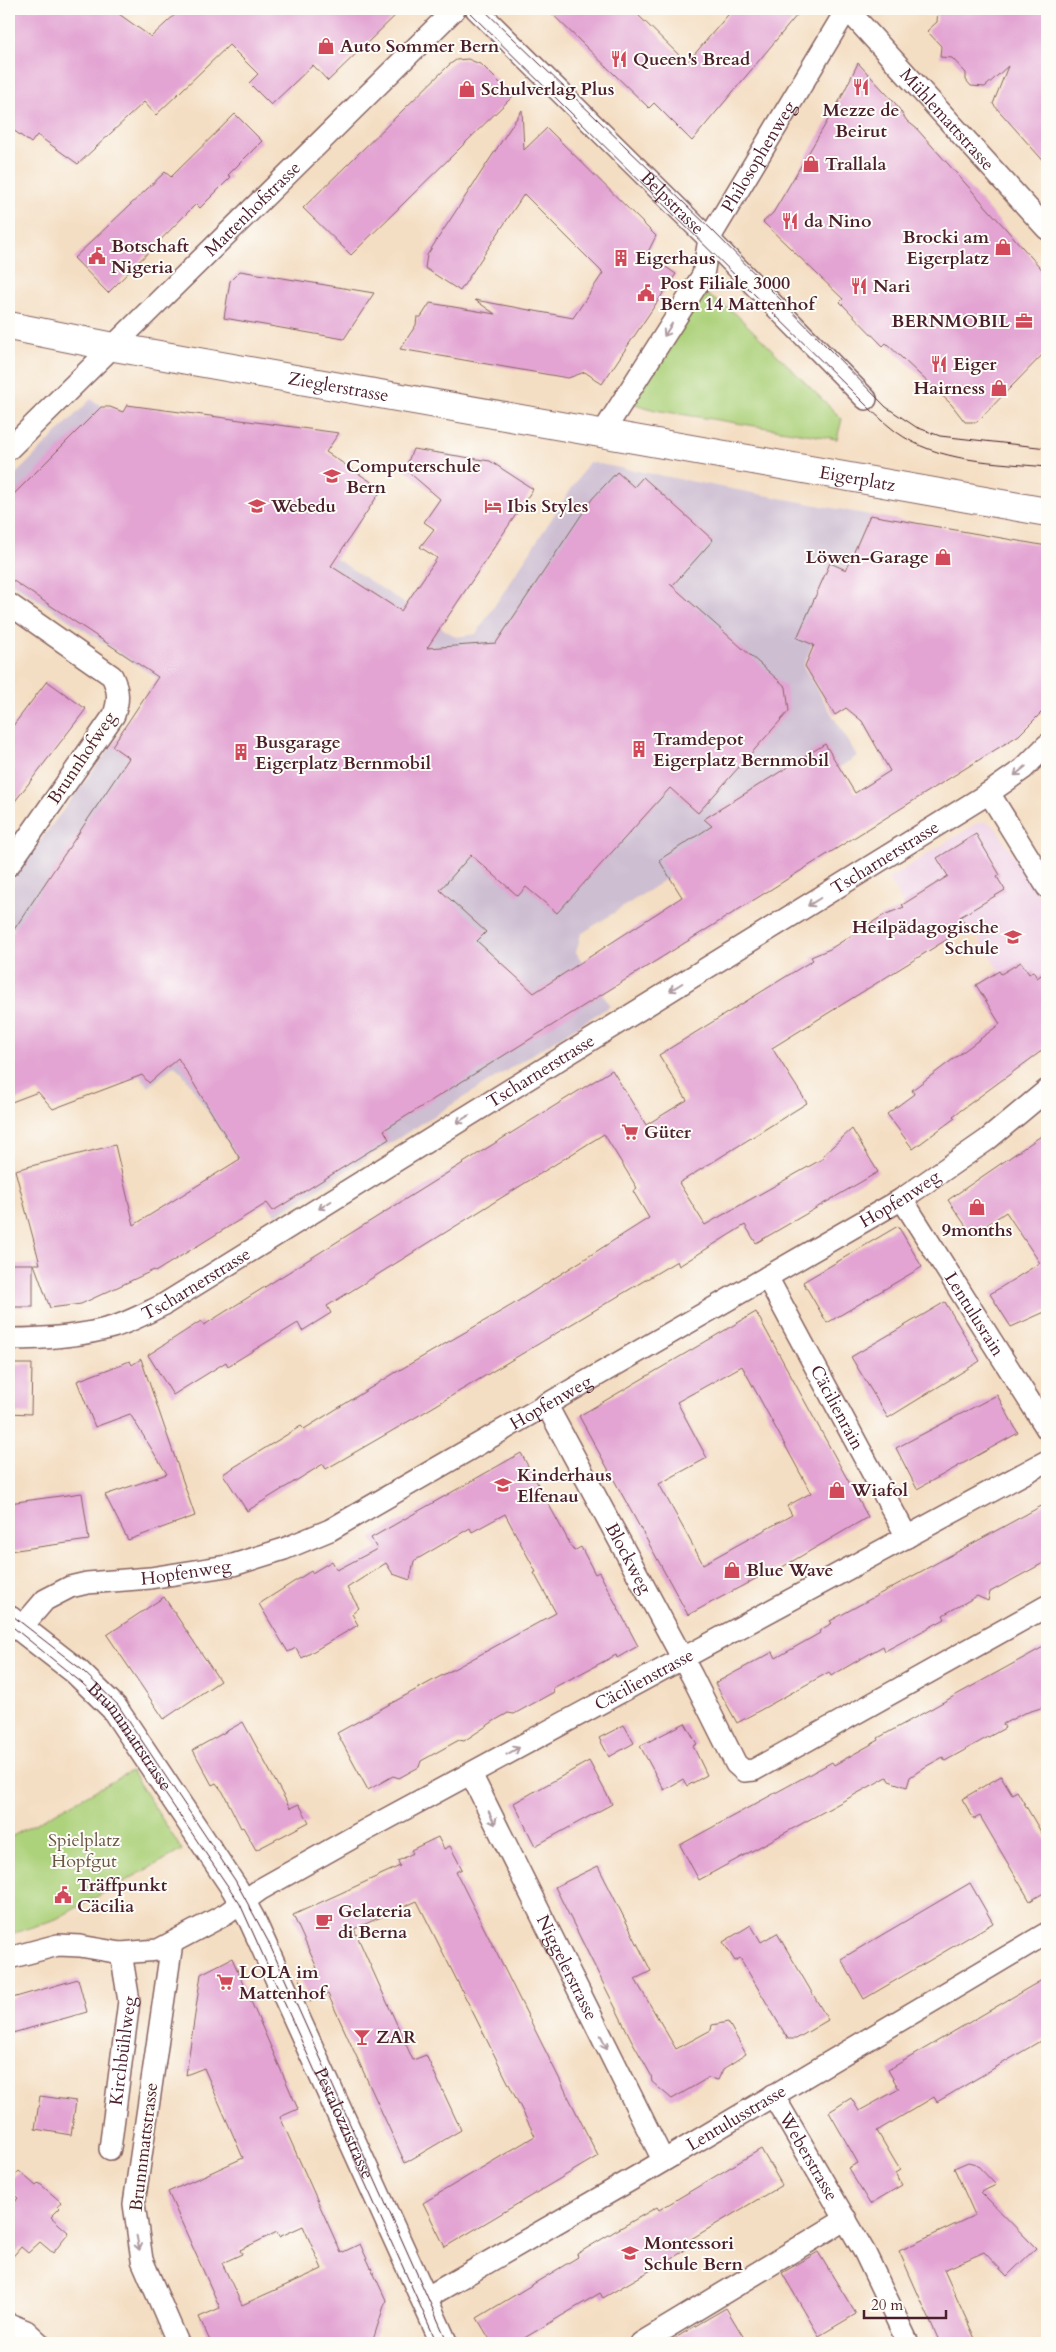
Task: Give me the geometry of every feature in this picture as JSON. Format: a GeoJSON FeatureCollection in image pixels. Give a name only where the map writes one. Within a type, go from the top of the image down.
{"type":"FeatureCollection","features":[{"type":"Feature","properties":{"kind":"main road","name":"Zieglerstrasse"},"geometry":{"type":"LineString","coordinates":[[9,326],[114,347],[669,445]]}},
{"type":"Feature","properties":{"kind":"main road","name":"Eigerplatz"},"geometry":{"type":"LineString","coordinates":[[669,445],[1047,512]]}},
{"type":"Feature","properties":{"kind":"street","name":"Mattenhofstrasse"},"geometry":{"type":"LineString","coordinates":[[9,450],[455,9]]}},
{"type":"Feature","properties":{"kind":"street","name":"Belpstrasse"},"geometry":{"type":"LineString","coordinates":[[476,9],[710,239],[866,399]]}},
{"type":"Feature","properties":{"kind":"street","name":"Philosophenweg"},"geometry":{"type":"LineString","coordinates":[[602,434],[703,274],[710,239],[847,9]]}},
{"type":"Feature","properties":{"kind":"street","name":"Mühlemattstrasse"},"geometry":{"type":"LineString","coordinates":[[847,9],[1047,229]]}},
{"type":"Feature","properties":{"kind":"street","name":"Brunnhofweg"},"geometry":{"type":"LineString","coordinates":[[9,604],[112,676],[117,688],[119,701],[114,715],[9,864]]}},
{"type":"Feature","properties":{"kind":"street","name":"Tscharnerstrasse"},"geometry":{"type":"LineString","coordinates":[[9,1339],[40,1339],[87,1333],[115,1326],[162,1305],[989,793],[1023,768],[1047,745]]}},
{"type":"Feature","properties":{"kind":"street"},"geometry":{"type":"LineString","coordinates":[[989,793],[1047,887]]}},
{"type":"Feature","properties":{"kind":"street","name":"Hopfenweg"},"geometry":{"type":"LineString","coordinates":[[15,1623],[45,1600],[70,1587],[87,1583],[150,1578],[231,1565],[284,1549],[322,1533],[361,1513],[902,1199],[987,1140],[1047,1090]]}},
{"type":"Feature","properties":{"kind":"street","name":"Lentulusrain"},"geometry":{"type":"LineString","coordinates":[[902,1199],[1047,1429]]}},
{"type":"Feature","properties":{"kind":"street","name":"Cäcilienrain"},"geometry":{"type":"LineString","coordinates":[[767,1277],[907,1537]]}},
{"type":"Feature","properties":{"kind":"street","name":"Blockweg"},"geometry":{"type":"LineString","coordinates":[[546,1404],[736,1764],[748,1772],[1047,1606]]}},
{"type":"Feature","properties":{"kind":"street","name":"Cäcilienstrasse"},"geometry":{"type":"LineString","coordinates":[[9,1958],[49,1946],[80,1946],[121,1953],[158,1950],[350,1839],[1047,1461]]}},
{"type":"Feature","properties":{"kind":"street","name":"Brunnmattstrasse"},"geometry":{"type":"LineString","coordinates":[[15,1623],[76,1671],[114,1708],[243,1902]]}},
{"type":"Feature","properties":{"kind":"street","name":"Niggelerstrasse"},"geometry":{"type":"LineString","coordinates":[[471,1774],[663,2160]]}},
{"type":"Feature","properties":{"kind":"street","name":"Pestalozzistrasse"},"geometry":{"type":"LineString","coordinates":[[243,1902],[444,2343]]}},
{"type":"Feature","properties":{"kind":"street","name":"Lentulusstrasse"},"geometry":{"type":"LineString","coordinates":[[424,2299],[1047,1933]]}},
{"type":"Feature","properties":{"kind":"street","name":"Brunnmattstrasse"},"geometry":{"type":"LineString","coordinates":[[172,1943],[152,2091],[134,2204],[136,2229],[142,2260],[178,2343]]}},
{"type":"Feature","properties":{"kind":"street","name":"Kirchbühlweg"},"geometry":{"type":"LineString","coordinates":[[110,2150],[129,2001],[121,1953]]}},
{"type":"Feature","properties":{"kind":"street","name":"Weberstrasse"},"geometry":{"type":"LineString","coordinates":[[772,2095],[846,2219],[876,2274],[908,2343]]}},
{"type":"Feature","properties":{"kind":"street","name":"Weberstrasse"},"geometry":{"type":"LineString","coordinates":[[641,2343],[846,2219]]}},
{"type":"Feature","properties":{"kind":"street"},"geometry":{"type":"LineString","coordinates":[[9,2324],[26,2332],[39,2343]]}},
{"type":"Feature","properties":{"kind":"shaded area"},"geometry":{"type":"Polygon","coordinates":[[[91,399],[456,637],[476,634],[589,462],[870,515],[803,666],[857,756],[581,934],[576,952],[610,1006],[275,1215],[184,1075],[174,1065],[149,1087],[9,924],[9,882],[111,747],[157,678],[9,581],[9,481],[91,399]]]}},
{"type":"Feature","properties":{"kind":"shaded area","name":"Heilpädagogische Schule"},"geometry":{"type":"Polygon","coordinates":[[[986,821],[996,828],[1047,910],[1047,1045],[1014,996],[971,925],[931,949],[888,879],[977,823],[986,821]]]}},
{"type":"Feature","properties":{"kind":"green space"},"geometry":{"type":"Polygon","coordinates":[[[703,292],[736,314],[842,419],[837,439],[655,410],[629,402],[703,292]]]}},
{"type":"Feature","properties":{"kind":"green space","name":"Spielplatz Hopfgut"},"geometry":{"type":"Polygon","coordinates":[[[131,1771],[182,1850],[56,1919],[9,1935],[9,1838],[131,1771]]]}},
{"type":"Feature","properties":{"kind":"building"},"geometry":{"type":"Polygon","coordinates":[[[9,9],[112,9],[151,37],[181,9],[402,9],[328,81],[313,65],[271,105],[249,83],[258,74],[229,45],[156,115],[144,102],[78,164],[37,135],[31,143],[9,127],[9,9]]]}},
{"type":"Feature","properties":{"kind":"building"},"geometry":{"type":"Polygon","coordinates":[[[547,9],[632,9],[687,63],[733,9],[802,9],[692,141],[654,103],[649,108],[547,9]]]}},
{"type":"Feature","properties":{"kind":"building"},"geometry":{"type":"Polygon","coordinates":[[[938,9],[1047,9],[1047,165],[993,104],[1008,66],[985,87],[971,86],[966,80],[966,73],[952,58],[940,57],[941,46],[927,31],[937,22],[938,9]]]}},
{"type":"Feature","properties":{"kind":"building"},"geometry":{"type":"Polygon","coordinates":[[[468,59],[482,65],[513,96],[351,255],[303,208],[449,65],[456,60],[468,59]]]}},
{"type":"Feature","properties":{"kind":"building"},"geometry":{"type":"Polygon","coordinates":[[[858,63],[895,103],[907,121],[916,128],[1047,275],[1047,350],[977,422],[965,422],[951,404],[886,343],[883,346],[840,302],[843,299],[763,222],[773,213],[841,98],[858,63]]]}},
{"type":"Feature","properties":{"kind":"building"},"geometry":{"type":"Polygon","coordinates":[[[522,110],[524,150],[547,128],[656,236],[647,254],[676,274],[602,384],[585,372],[568,378],[400,349],[416,325],[417,317],[421,317],[430,303],[495,314],[475,300],[573,318],[603,273],[524,194],[460,291],[425,268],[427,255],[522,110]]]}},
{"type":"Feature","properties":{"kind":"building"},"geometry":{"type":"Polygon","coordinates":[[[235,114],[262,141],[228,175],[231,177],[200,208],[196,204],[108,293],[74,258],[165,172],[171,177],[235,114]]]}},
{"type":"Feature","properties":{"kind":"building"},"geometry":{"type":"Polygon","coordinates":[[[240,271],[374,293],[344,339],[224,318],[230,281],[240,271]]]}},
{"type":"Feature","properties":{"kind":"building"},"geometry":{"type":"Polygon","coordinates":[[[127,405],[339,433],[326,452],[382,489],[331,566],[401,611],[437,558],[420,547],[434,529],[424,522],[440,499],[405,469],[413,449],[490,461],[533,489],[427,648],[496,643],[592,499],[617,472],[634,487],[643,477],[713,540],[673,585],[670,584],[786,687],[789,711],[698,813],[670,788],[557,913],[526,887],[518,896],[471,855],[440,890],[486,932],[477,941],[534,993],[682,897],[659,860],[712,826],[704,819],[825,744],[855,793],[890,771],[862,721],[846,708],[835,715],[805,666],[814,645],[797,638],[830,563],[846,570],[870,515],[1047,546],[1047,707],[1019,735],[384,1130],[389,1139],[273,1211],[267,1203],[155,1272],[154,1270],[81,1304],[50,1308],[34,1264],[40,1264],[15,1170],[115,1145],[134,1225],[240,1159],[178,1058],[149,1083],[142,1075],[53,1109],[38,1092],[9,1103],[9,937],[129,758],[112,746],[158,677],[9,578],[9,499],[101,407],[110,407],[123,412],[127,405]]]}},
{"type":"Feature","properties":{"kind":"building"},"geometry":{"type":"Polygon","coordinates":[[[47,681],[86,709],[9,809],[9,731],[47,681]]]}},
{"type":"Feature","properties":{"kind":"building"},"geometry":{"type":"Polygon","coordinates":[[[976,834],[1000,875],[997,877],[1005,890],[960,917],[967,927],[772,1048],[807,1103],[679,1183],[705,1225],[824,1158],[823,1155],[852,1129],[878,1172],[756,1243],[745,1225],[679,1266],[677,1261],[423,1413],[326,1469],[323,1464],[247,1511],[223,1474],[301,1426],[304,1429],[398,1371],[512,1305],[649,1218],[633,1191],[637,1188],[604,1134],[327,1306],[331,1313],[302,1331],[298,1323],[228,1366],[226,1362],[173,1395],[148,1355],[201,1321],[204,1325],[612,1070],[646,1125],[687,1100],[659,1055],[813,960],[811,957],[830,949],[884,915],[904,907],[902,905],[948,876],[937,858],[976,834]]]}},
{"type":"Feature","properties":{"kind":"building"},"geometry":{"type":"Polygon","coordinates":[[[1021,962],[1029,974],[1033,971],[1037,978],[1047,971],[1047,1047],[953,1116],[955,1118],[913,1149],[887,1114],[914,1094],[912,1090],[1000,1024],[976,985],[999,971],[1001,974],[1021,962]]]}},
{"type":"Feature","properties":{"kind":"building"},"geometry":{"type":"Polygon","coordinates":[[[1047,1132],[1047,1311],[1011,1327],[990,1294],[1040,1263],[1006,1212],[972,1235],[948,1200],[1047,1132]]]}},
{"type":"Feature","properties":{"kind":"building"},"geometry":{"type":"Polygon","coordinates":[[[898,1226],[922,1267],[827,1323],[803,1282],[898,1226]]]}},
{"type":"Feature","properties":{"kind":"building"},"geometry":{"type":"Polygon","coordinates":[[[9,1264],[33,1264],[33,1307],[9,1307],[9,1264]]]}},
{"type":"Feature","properties":{"kind":"building"},"geometry":{"type":"Polygon","coordinates":[[[945,1302],[980,1361],[888,1418],[851,1357],[945,1302]]]}},
{"type":"Feature","properties":{"kind":"building"},"geometry":{"type":"Polygon","coordinates":[[[756,1312],[868,1517],[779,1569],[759,1577],[688,1615],[579,1416],[756,1312]],[[742,1366],[677,1402],[707,1458],[659,1484],[703,1564],[792,1515],[787,1506],[811,1493],[742,1366]]]}},
{"type":"Feature","properties":{"kind":"building"},"geometry":{"type":"Polygon","coordinates":[[[141,1359],[195,1516],[128,1540],[105,1495],[167,1474],[130,1414],[95,1427],[77,1381],[130,1361],[132,1365],[141,1359]]]}},
{"type":"Feature","properties":{"kind":"building"},"geometry":{"type":"Polygon","coordinates":[[[9,1364],[32,1364],[31,1414],[9,1413],[9,1364]]]}},
{"type":"Feature","properties":{"kind":"building"},"geometry":{"type":"Polygon","coordinates":[[[997,1395],[1018,1433],[917,1489],[896,1448],[997,1395]]]}},
{"type":"Feature","properties":{"kind":"building"},"geometry":{"type":"Polygon","coordinates":[[[521,1453],[574,1551],[581,1547],[595,1574],[599,1572],[638,1646],[617,1658],[616,1655],[553,1688],[554,1692],[514,1714],[508,1713],[464,1741],[459,1740],[421,1761],[419,1767],[399,1778],[393,1776],[368,1790],[337,1733],[556,1613],[505,1514],[472,1532],[470,1528],[414,1561],[410,1580],[393,1574],[386,1563],[347,1588],[359,1608],[352,1614],[358,1625],[302,1658],[296,1648],[288,1652],[259,1604],[311,1571],[312,1573],[332,1561],[337,1570],[377,1549],[371,1538],[521,1453]]]}},
{"type":"Feature","properties":{"kind":"building"},"geometry":{"type":"Polygon","coordinates":[[[82,1493],[89,1540],[9,1551],[9,1503],[82,1493]]]}},
{"type":"Feature","properties":{"kind":"building"},"geometry":{"type":"Polygon","coordinates":[[[1047,1503],[1047,1561],[990,1592],[988,1601],[977,1596],[943,1615],[945,1619],[885,1651],[883,1646],[831,1676],[829,1672],[737,1723],[715,1683],[773,1652],[776,1658],[820,1633],[819,1631],[832,1623],[830,1621],[1047,1503]]]}},
{"type":"Feature","properties":{"kind":"building"},"geometry":{"type":"Polygon","coordinates":[[[164,1597],[220,1681],[164,1719],[107,1635],[164,1597]]]}},
{"type":"Feature","properties":{"kind":"building"},"geometry":{"type":"Polygon","coordinates":[[[1047,1645],[1047,1706],[1022,1714],[1003,1724],[1005,1728],[945,1761],[943,1757],[925,1767],[910,1777],[907,1787],[889,1781],[887,1777],[699,1880],[680,1845],[832,1762],[834,1765],[879,1740],[878,1738],[1047,1645]]]}},
{"type":"Feature","properties":{"kind":"building"},"geometry":{"type":"Polygon","coordinates":[[[243,1722],[290,1808],[299,1804],[309,1822],[256,1850],[243,1827],[241,1828],[223,1792],[216,1783],[212,1785],[193,1750],[243,1722]]]}},
{"type":"Feature","properties":{"kind":"building"},"geometry":{"type":"Polygon","coordinates":[[[685,1723],[697,1744],[693,1746],[707,1775],[687,1786],[683,1779],[664,1790],[640,1746],[685,1723]]]}},
{"type":"Feature","properties":{"kind":"building"},"geometry":{"type":"Polygon","coordinates":[[[624,1725],[634,1743],[609,1757],[599,1738],[624,1725]]]}},
{"type":"Feature","properties":{"kind":"building"},"geometry":{"type":"Polygon","coordinates":[[[589,1761],[612,1804],[535,1846],[514,1803],[589,1761]]]}},
{"type":"Feature","properties":{"kind":"building"},"geometry":{"type":"Polygon","coordinates":[[[1001,1776],[1012,1794],[1017,1791],[1047,1842],[1047,1891],[1030,1901],[980,1816],[974,1819],[962,1799],[1001,1776]]]}},
{"type":"Feature","properties":{"kind":"building"},"geometry":{"type":"Polygon","coordinates":[[[438,1837],[444,1849],[450,1846],[462,1869],[456,1872],[598,2156],[445,2247],[423,2203],[535,2136],[417,1901],[354,1929],[413,2060],[426,2055],[461,2130],[405,2163],[328,1994],[310,2002],[299,1977],[317,1968],[293,1915],[400,1866],[398,1861],[413,1853],[411,1850],[438,1837]]]}},
{"type":"Feature","properties":{"kind":"building"},"geometry":{"type":"Polygon","coordinates":[[[598,1866],[651,1971],[635,1979],[676,2049],[711,2030],[712,2025],[728,2022],[746,2054],[723,2069],[718,2080],[708,2078],[672,2099],[652,2082],[651,2075],[555,1887],[598,1866]]]}},
{"type":"Feature","properties":{"kind":"building"},"geometry":{"type":"Polygon","coordinates":[[[970,1883],[993,1923],[864,1999],[841,1959],[970,1883]]]}},
{"type":"Feature","properties":{"kind":"building"},"geometry":{"type":"Polygon","coordinates":[[[751,1925],[761,1942],[777,1933],[828,2020],[796,2039],[788,2039],[740,1958],[735,1961],[723,1942],[751,1925]]]}},
{"type":"Feature","properties":{"kind":"building"},"geometry":{"type":"Polygon","coordinates":[[[232,1958],[298,2109],[280,2117],[341,2253],[360,2244],[386,2300],[372,2343],[211,2343],[199,2317],[220,2308],[168,2192],[243,2158],[204,2068],[186,2075],[201,1974],[232,1958]],[[303,2226],[279,2237],[277,2232],[240,2250],[242,2254],[222,2263],[242,2305],[322,2269],[303,2226]]]}},
{"type":"Feature","properties":{"kind":"building"},"geometry":{"type":"Polygon","coordinates":[[[1047,1977],[1047,2037],[937,2102],[934,2097],[877,2131],[900,2170],[895,2173],[902,2185],[870,2204],[848,2168],[858,2163],[829,2112],[851,2098],[859,2111],[899,2089],[888,2070],[1047,1977]]]}},
{"type":"Feature","properties":{"kind":"building"},"geometry":{"type":"Polygon","coordinates":[[[78,1979],[87,2012],[9,2034],[9,1999],[78,1979]]]}},
{"type":"Feature","properties":{"kind":"building"},"geometry":{"type":"Polygon","coordinates":[[[40,2096],[76,2101],[71,2135],[35,2129],[40,2096]]]}},
{"type":"Feature","properties":{"kind":"building"},"geometry":{"type":"Polygon","coordinates":[[[761,2149],[782,2185],[681,2245],[684,2251],[603,2298],[600,2293],[516,2343],[492,2343],[477,2318],[578,2257],[577,2254],[617,2230],[657,2207],[659,2210],[761,2149]]]}},
{"type":"Feature","properties":{"kind":"building"},"geometry":{"type":"Polygon","coordinates":[[[968,2162],[976,2164],[996,2185],[981,2192],[1036,2248],[1007,2276],[984,2252],[944,2270],[977,2343],[940,2343],[899,2251],[975,2215],[954,2168],[968,2162]]]}},
{"type":"Feature","properties":{"kind":"building"},"geometry":{"type":"Polygon","coordinates":[[[19,2171],[36,2186],[39,2183],[61,2202],[58,2206],[60,2208],[51,2217],[69,2233],[53,2253],[40,2242],[28,2253],[21,2247],[9,2261],[9,2209],[18,2198],[9,2190],[9,2182],[19,2171]]]}},
{"type":"Feature","properties":{"kind":"building"},"geometry":{"type":"Polygon","coordinates":[[[818,2252],[856,2314],[819,2336],[782,2273],[818,2252]]]}},
{"type":"Feature","properties":{"kind":"building"},"geometry":{"type":"Polygon","coordinates":[[[726,2308],[747,2343],[667,2343],[702,2322],[726,2308]]]}},
{"type":"Feature","properties":{"kind":"tram line"},"geometry":{"type":"LineString","coordinates":[[466,9],[867,406],[895,431],[912,442],[949,455],[988,462],[1047,467]]}},
{"type":"Feature","properties":{"kind":"tram line"},"geometry":{"type":"LineString","coordinates":[[483,9],[712,230],[886,407],[916,427],[940,436],[1047,448]]}},
{"type":"Feature","properties":{"kind":"tram line"},"geometry":{"type":"LineString","coordinates":[[9,1613],[81,1669],[118,1705],[235,1880],[268,1941],[448,2343]]}},
{"type":"Feature","properties":{"kind":"tram line"},"geometry":{"type":"LineString","coordinates":[[9,1624],[82,1683],[105,1705],[240,1904],[437,2343]]}},
{"type":"Feature","properties":{"kind":"place","name":"Auto Sommer Bern"},"geometry":{"type":"Point","coordinates":[326,46]}},
{"type":"Feature","properties":{"kind":"place","name":"Queen's Bread"},"geometry":{"type":"Point","coordinates":[619,59]}},
{"type":"Feature","properties":{"kind":"place","name":"Mezze de Beirut"},"geometry":{"type":"Point","coordinates":[861,87]}},
{"type":"Feature","properties":{"kind":"place","name":"Schulverlag Plus"},"geometry":{"type":"Point","coordinates":[467,89]}},
{"type":"Feature","properties":{"kind":"place","name":"Trallala"},"geometry":{"type":"Point","coordinates":[811,164]}},
{"type":"Feature","properties":{"kind":"place","name":"da Nino"},"geometry":{"type":"Point","coordinates":[790,221]}},
{"type":"Feature","properties":{"kind":"place","name":"Brocki am Eigerplatz"},"geometry":{"type":"Point","coordinates":[1003,247]}},
{"type":"Feature","properties":{"kind":"place","name":"Botschaft Nigeria"},"geometry":{"type":"Point","coordinates":[97,256]}},
{"type":"Feature","properties":{"kind":"place","name":"Eigerhaus"},"geometry":{"type":"Point","coordinates":[621,258]}},
{"type":"Feature","properties":{"kind":"place","name":"Nari"},"geometry":{"type":"Point","coordinates":[859,286]}},
{"type":"Feature","properties":{"kind":"place","name":"Post Filiale 3000 Bern 14 Mattenhof"},"geometry":{"type":"Point","coordinates":[646,293]}},
{"type":"Feature","properties":{"kind":"place","name":"BERNMOBIL"},"geometry":{"type":"Point","coordinates":[1024,321]}},
{"type":"Feature","properties":{"kind":"place","name":"Eiger"},"geometry":{"type":"Point","coordinates":[939,364]}},
{"type":"Feature","properties":{"kind":"place","name":"Hairness"},"geometry":{"type":"Point","coordinates":[999,388]}},
{"type":"Feature","properties":{"kind":"place","name":"Computerschule Bern"},"geometry":{"type":"Point","coordinates":[332,476]}},
{"type":"Feature","properties":{"kind":"place","name":"Webedu"},"geometry":{"type":"Point","coordinates":[257,506]}},
{"type":"Feature","properties":{"kind":"place","name":"Ibis Styles"},"geometry":{"type":"Point","coordinates":[493,506]}},
{"type":"Feature","properties":{"kind":"place","name":"Löwen-Garage"},"geometry":{"type":"Point","coordinates":[943,557]}},
{"type":"Feature","properties":{"kind":"place","name":"Tramdepot Eigerplatz Bernmobil"},"geometry":{"type":"Point","coordinates":[639,749]}},
{"type":"Feature","properties":{"kind":"place","name":"Busgarage Eigerplatz Bernmobil"},"geometry":{"type":"Point","coordinates":[241,752]}},
{"type":"Feature","properties":{"kind":"place","name":"Heilpädagogische Schule"},"geometry":{"type":"Point","coordinates":[1013,937]}},
{"type":"Feature","properties":{"kind":"place","name":"Güter"},"geometry":{"type":"Point","coordinates":[630,1132]}},
{"type":"Feature","properties":{"kind":"place","name":"9months"},"geometry":{"type":"Point","coordinates":[977,1207]}},
{"type":"Feature","properties":{"kind":"place","name":"Kinderhaus Elfenau"},"geometry":{"type":"Point","coordinates":[503,1485]}},
{"type":"Feature","properties":{"kind":"place","name":"Wiafol"},"geometry":{"type":"Point","coordinates":[837,1490]}},
{"type":"Feature","properties":{"kind":"place","name":"Blue Wave"},"geometry":{"type":"Point","coordinates":[732,1570]}},
{"type":"Feature","properties":{"kind":"place","name":"Träffpunkt Cäcilia"},"geometry":{"type":"Point","coordinates":[63,1895]}},
{"type":"Feature","properties":{"kind":"place","name":"Gelateria di Berna"},"geometry":{"type":"Point","coordinates":[324,1921]}},
{"type":"Feature","properties":{"kind":"place","name":"LOLA im Mattenhof"},"geometry":{"type":"Point","coordinates":[225,1982]}},
{"type":"Feature","properties":{"kind":"place","name":"ZAR"},"geometry":{"type":"Point","coordinates":[362,2037]}},
{"type":"Feature","properties":{"kind":"place","name":"Montessori Schule Bern"},"geometry":{"type":"Point","coordinates":[630,2253]}}]}
